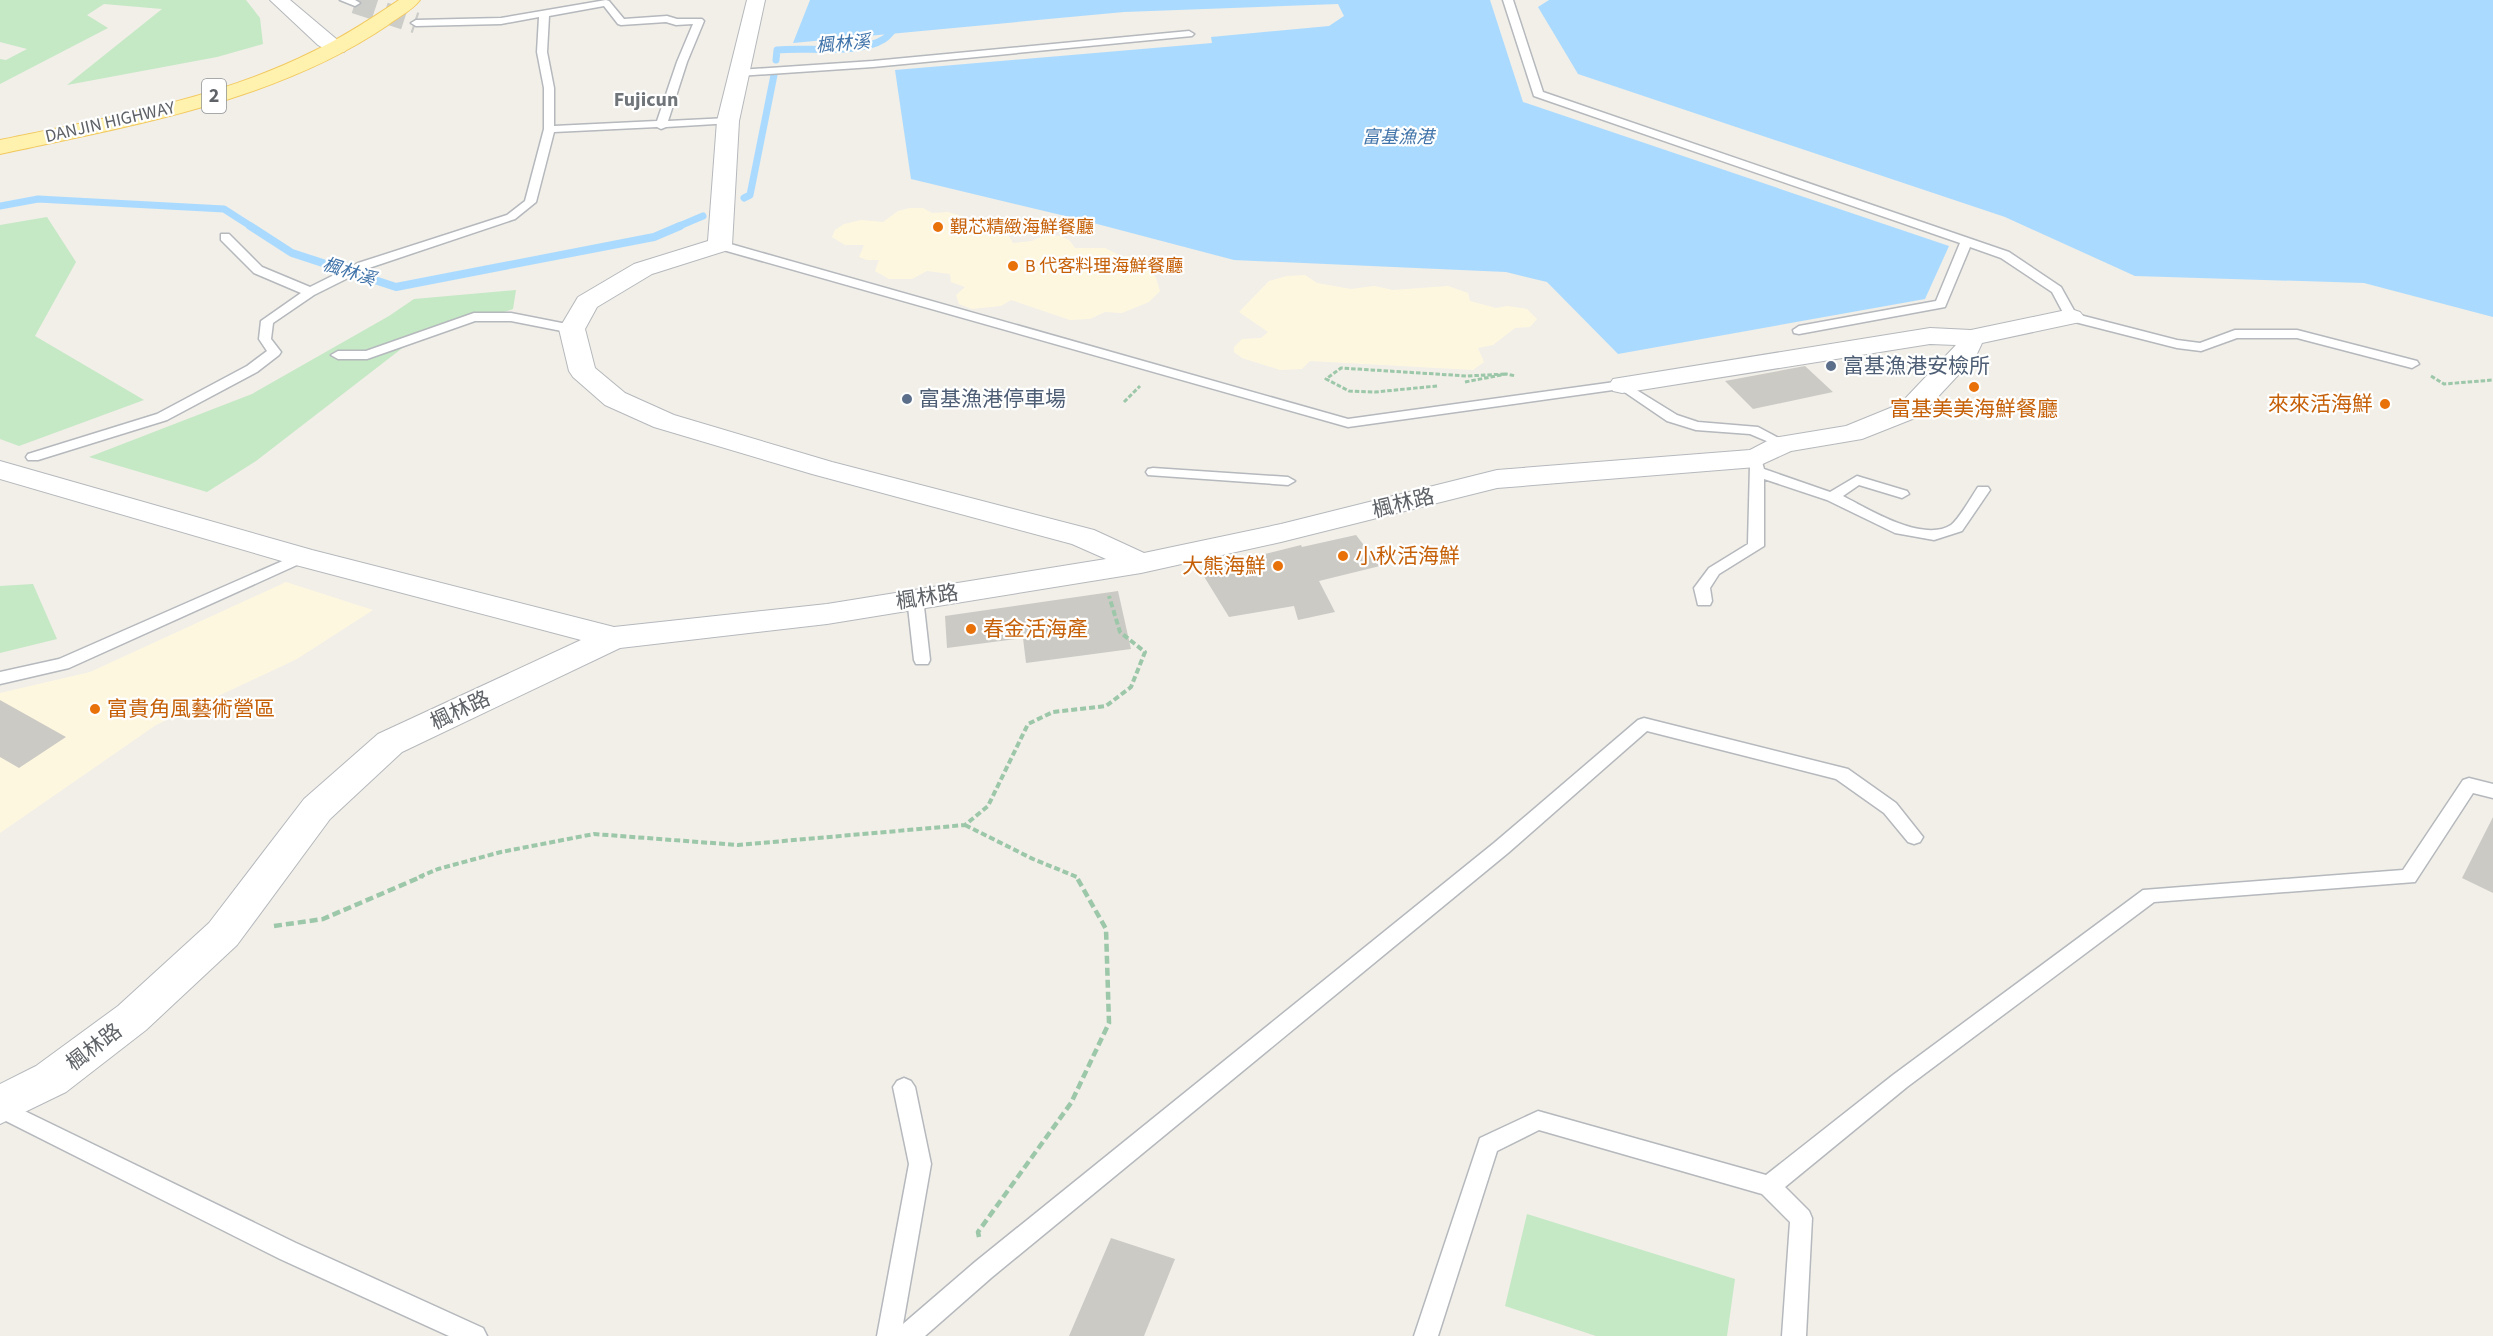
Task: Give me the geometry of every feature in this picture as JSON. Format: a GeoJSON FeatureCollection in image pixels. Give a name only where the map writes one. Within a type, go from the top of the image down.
{"type":"FeatureCollection","features":[{"type":"Feature","properties":{"kind":"main road","name":"DANJIN HIGHWAY"},"geometry":{"type":"LineString","coordinates":[[0,147],[196,102],[250,84],[331,44],[383,0]]}},
{"type":"Feature","properties":{"kind":"main road","name":"DANJIN HIGHWAY"},"geometry":{"type":"LineString","coordinates":[[0,134],[138,105],[275,63],[368,31],[411,0]]}},
{"type":"Feature","properties":{"kind":"street"},"geometry":{"type":"LineString","coordinates":[[279,0],[331,44]]}},
{"type":"Feature","properties":{"kind":"street"},"geometry":{"type":"LineString","coordinates":[[756,0],[728,121],[720,245],[643,269],[587,302],[572,329],[582,371],[615,399],[664,421],[822,468],[1083,537],[1142,563]]}},
{"type":"Feature","properties":{"kind":"street"},"geometry":{"type":"LineString","coordinates":[[1622,386],[1930,336],[1971,338],[2071,317]]}},
{"type":"Feature","properties":{"kind":"street","name":"楓林路"},"geometry":{"type":"LineString","coordinates":[[0,1106],[51,1079],[132,1018],[223,934],[317,809],[390,743],[614,638],[827,614],[1142,563],[1281,533],[1497,479],[1766,458],[1852,433],[1910,410],[1967,350],[1971,338]]}},
{"type":"Feature","properties":{"kind":"street"},"geometry":{"type":"LineString","coordinates":[[0,470],[303,557],[614,638]]}},
{"type":"Feature","properties":{"kind":"lane"},"geometry":{"type":"LineString","coordinates":[[345,0],[355,3]]}},
{"type":"Feature","properties":{"kind":"lane"},"geometry":{"type":"LineString","coordinates":[[1508,0],[1538,94],[2005,255],[2057,290],[2071,317],[2177,344],[2201,347],[2235,333],[2297,334],[2412,364]]}},
{"type":"Feature","properties":{"kind":"lane"},"geometry":{"type":"LineString","coordinates":[[416,23],[501,21],[606,3],[621,22],[667,19],[676,22],[699,21],[682,62],[661,126]]}},
{"type":"Feature","properties":{"kind":"lane"},"geometry":{"type":"LineString","coordinates":[[33,457],[162,417],[252,369],[274,352],[265,339],[267,321],[310,292],[362,266],[511,218],[530,202],[549,129],[549,88],[543,52],[544,14]]}},
{"type":"Feature","properties":{"kind":"lane"},"geometry":{"type":"LineString","coordinates":[[739,73],[873,64],[1190,34]]}},
{"type":"Feature","properties":{"kind":"lane"},"geometry":{"type":"LineString","coordinates":[[549,129],[661,126],[728,121]]}},
{"type":"Feature","properties":{"kind":"lane"},"geometry":{"type":"LineString","coordinates":[[225,237],[258,270],[310,292]]}},
{"type":"Feature","properties":{"kind":"lane"},"geometry":{"type":"LineString","coordinates":[[1798,330],[1941,304],[1967,241]]}},
{"type":"Feature","properties":{"kind":"lane"},"geometry":{"type":"LineString","coordinates":[[720,245],[784,261],[1348,423],[1622,386],[1672,418],[1696,426],[1753,430],[1766,458],[1756,546],[1714,571],[1702,588],[1704,601]]}},
{"type":"Feature","properties":{"kind":"lane"},"geometry":{"type":"LineString","coordinates":[[338,355],[367,355],[474,317],[511,317],[572,329]]}},
{"type":"Feature","properties":{"kind":"lane"},"geometry":{"type":"LineString","coordinates":[[1766,458],[1832,497],[1900,530],[1934,535],[1957,528],[1983,490]]}},
{"type":"Feature","properties":{"kind":"lane"},"geometry":{"type":"LineString","coordinates":[[1153,472],[1288,481]]}},
{"type":"Feature","properties":{"kind":"lane"},"geometry":{"type":"LineString","coordinates":[[1832,497],[1857,480],[1902,494]]}},
{"type":"Feature","properties":{"kind":"lane"},"geometry":{"type":"LineString","coordinates":[[0,678],[63,664],[303,557]]}},
{"type":"Feature","properties":{"kind":"lane"},"geometry":{"type":"LineString","coordinates":[[915,598],[922,660]]}},
{"type":"Feature","properties":{"kind":"lane"},"geometry":{"type":"LineString","coordinates":[[907,1336],[983,1270],[1501,848],[1644,724],[1842,774],[1890,808],[1914,837]]}},
{"type":"Feature","properties":{"kind":"lane"},"geometry":{"type":"LineString","coordinates":[[1769,1186],[1900,1081],[2150,895],[2408,877],[2469,784],[2493,791]]}},
{"type":"Feature","properties":{"kind":"lane"},"geometry":{"type":"LineString","coordinates":[[890,1336],[920,1164],[904,1087]]}},
{"type":"Feature","properties":{"kind":"lane"},"geometry":{"type":"LineString","coordinates":[[0,1106],[288,1251],[475,1336]]}},
{"type":"Feature","properties":{"kind":"lane"},"geometry":{"type":"LineString","coordinates":[[1426,1336],[1488,1145],[1538,1120],[1769,1186],[1801,1218],[1794,1336]]}},
{"type":"Feature","properties":{"kind":"path"},"geometry":{"type":"LineString","coordinates":[[2412,364],[2444,384],[2493,380]]}},
{"type":"Feature","properties":{"kind":"path"},"geometry":{"type":"LineString","coordinates":[[1443,386],[1376,392],[1349,391],[1326,379],[1341,368],[1467,376],[1506,374],[1526,379]]}},
{"type":"Feature","properties":{"kind":"path"},"geometry":{"type":"LineString","coordinates":[[1464,382],[1506,374]]}},
{"type":"Feature","properties":{"kind":"path"},"geometry":{"type":"LineString","coordinates":[[965,825],[988,806],[1028,724],[1053,712],[1106,706],[1131,687],[1145,652],[1120,632],[1101,570]]}},
{"type":"Feature","properties":{"kind":"path"},"geometry":{"type":"LineString","coordinates":[[223,934],[323,918],[438,869],[501,852],[594,834],[738,845],[965,825],[1033,858],[1076,875],[1106,928],[1109,1023],[1071,1103],[978,1232],[983,1270]]}},
{"type":"Feature","properties":{"kind":"shaded area","name":"B 代客料理海鮮餐廳"},"geometry":{"type":"Polygon","coordinates":[[[923,208],[932,213],[948,212],[962,216],[966,222],[976,224],[988,219],[1003,221],[1012,228],[1007,233],[1013,243],[1032,241],[1045,235],[1060,236],[1069,240],[1075,248],[1105,248],[1121,256],[1134,256],[1145,260],[1156,278],[1160,291],[1149,302],[1122,313],[1105,312],[1090,319],[1070,320],[1011,300],[1001,306],[972,309],[959,304],[956,295],[965,287],[951,282],[950,274],[927,271],[912,279],[889,279],[875,271],[879,260],[859,257],[864,245],[845,245],[832,237],[835,230],[844,224],[861,220],[883,222],[898,211],[923,208]]]}},
{"type":"Feature","properties":{"kind":"shaded area"},"geometry":{"type":"Polygon","coordinates":[[[1305,275],[1317,283],[1351,289],[1374,286],[1393,290],[1448,286],[1468,293],[1470,301],[1496,308],[1507,306],[1527,309],[1537,319],[1530,327],[1515,328],[1493,345],[1478,348],[1484,362],[1473,370],[1310,361],[1302,369],[1280,370],[1242,358],[1234,352],[1234,347],[1242,339],[1261,338],[1268,332],[1239,312],[1269,281],[1287,276],[1305,275]]]}},
{"type":"Feature","properties":{"kind":"shaded area","name":"富貴角風藝術營區"},"geometry":{"type":"Polygon","coordinates":[[[286,582],[373,610],[297,659],[156,725],[0,833],[0,693],[90,672],[286,582]]]}},
{"type":"Feature","properties":{"kind":"green space"},"geometry":{"type":"Polygon","coordinates":[[[0,0],[246,0],[260,18],[263,44],[217,57],[67,85],[162,9],[104,4],[87,15],[108,28],[0,84],[0,59],[6,60],[27,49],[0,42],[0,0]]]}},
{"type":"Feature","properties":{"kind":"green space"},"geometry":{"type":"Polygon","coordinates":[[[47,217],[76,262],[35,336],[144,400],[19,446],[0,439],[0,225],[47,217]]]}},
{"type":"Feature","properties":{"kind":"green space"},"geometry":{"type":"Polygon","coordinates":[[[516,290],[513,309],[405,346],[256,461],[207,492],[89,457],[252,394],[389,316],[414,299],[516,290]]]}},
{"type":"Feature","properties":{"kind":"green space"},"geometry":{"type":"Polygon","coordinates":[[[33,584],[57,639],[0,653],[0,586],[33,584]]]}},
{"type":"Feature","properties":{"kind":"green space"},"geometry":{"type":"Polygon","coordinates":[[[1527,1214],[1735,1279],[1727,1336],[1596,1336],[1505,1306],[1527,1214]]]}},
{"type":"Feature","properties":{"kind":"water","name":"富基漁港"},"geometry":{"type":"Polygon","coordinates":[[[810,0],[1490,0],[1523,102],[1949,246],[1925,299],[1618,354],[1547,282],[1506,272],[1234,260],[1082,220],[911,179],[895,70],[1212,43],[1211,37],[1329,26],[1344,16],[1338,4],[1124,12],[793,43],[810,0]]]}},
{"type":"Feature","properties":{"kind":"water"},"geometry":{"type":"Polygon","coordinates":[[[1549,0],[2493,0],[2493,317],[2364,283],[2135,276],[2005,217],[1578,74],[1538,7],[1549,0]]]}},
{"type":"Feature","properties":{"kind":"building"},"geometry":{"type":"Polygon","coordinates":[[[1805,366],[1833,392],[1753,409],[1725,381],[1805,366]]]}},
{"type":"Feature","properties":{"kind":"building"},"geometry":{"type":"Polygon","coordinates":[[[1356,535],[1380,566],[1319,581],[1335,612],[1298,620],[1294,606],[1229,617],[1200,570],[1301,545],[1302,547],[1356,535]]]}},
{"type":"Feature","properties":{"kind":"building"},"geometry":{"type":"Polygon","coordinates":[[[1118,591],[1131,649],[1026,663],[1023,638],[947,648],[945,616],[1118,591]]]}},
{"type":"Feature","properties":{"kind":"building"},"geometry":{"type":"Polygon","coordinates":[[[0,700],[66,737],[19,768],[0,757],[0,700]]]}},
{"type":"Feature","properties":{"kind":"building"},"geometry":{"type":"Polygon","coordinates":[[[2493,817],[2493,893],[2462,878],[2493,817]]]}},
{"type":"Feature","properties":{"kind":"building"},"geometry":{"type":"Polygon","coordinates":[[[1111,1238],[1175,1259],[1144,1336],[1069,1336],[1111,1238]]]}},
{"type":"Feature","properties":{"kind":"waterway","name":"楓林溪"},"geometry":{"type":"LineString","coordinates":[[776,60],[777,50],[847,49],[873,44],[886,38],[897,25]]}},
{"type":"Feature","properties":{"kind":"waterway","name":"楓林溪"},"geometry":{"type":"LineString","coordinates":[[744,198],[750,195],[774,75]]}},
{"type":"Feature","properties":{"kind":"waterway","name":"楓林溪"},"geometry":{"type":"LineString","coordinates":[[0,206],[38,199],[224,209],[252,227]]}},
{"type":"Feature","properties":{"kind":"waterway","name":"楓林溪"},"geometry":{"type":"LineString","coordinates":[[677,227],[703,216]]}},
{"type":"Feature","properties":{"kind":"waterway","name":"楓林溪"},"geometry":{"type":"LineString","coordinates":[[250,226],[292,253],[396,287],[654,237],[680,226]]}},
{"type":"Feature","properties":{"kind":"tunnel"},"geometry":{"type":"LineString","coordinates":[[355,3],[416,23]]}},
{"type":"Feature","properties":{"kind":"place","name":"覲芯精緻海鮮餐廳"},"geometry":{"type":"Point","coordinates":[938,227]}},
{"type":"Feature","properties":{"kind":"place","name":"B 代客料理海鮮餐廳"},"geometry":{"type":"Point","coordinates":[1013,266]}},
{"type":"Feature","properties":{"kind":"place","name":"富基漁港安檢所"},"geometry":{"type":"Point","coordinates":[1831,366]}},
{"type":"Feature","properties":{"kind":"place","name":"富基美美海鮮餐廳"},"geometry":{"type":"Point","coordinates":[1974,387]}},
{"type":"Feature","properties":{"kind":"place","name":"富基漁港停車場"},"geometry":{"type":"Point","coordinates":[907,399]}},
{"type":"Feature","properties":{"kind":"place","name":"來來活海鮮"},"geometry":{"type":"Point","coordinates":[2385,404]}},
{"type":"Feature","properties":{"kind":"place","name":"小秋活海鮮"},"geometry":{"type":"Point","coordinates":[1343,556]}},
{"type":"Feature","properties":{"kind":"place","name":"大熊海鮮"},"geometry":{"type":"Point","coordinates":[1278,566]}},
{"type":"Feature","properties":{"kind":"place","name":"春金活海產"},"geometry":{"type":"Point","coordinates":[971,629]}},
{"type":"Feature","properties":{"kind":"place","name":"富貴角風藝術營區"},"geometry":{"type":"Point","coordinates":[95,709]}},
{"type":"Feature","properties":{"kind":"district","name":"Fujicun"},"geometry":{"type":"Point","coordinates":[646,100]}}]}
